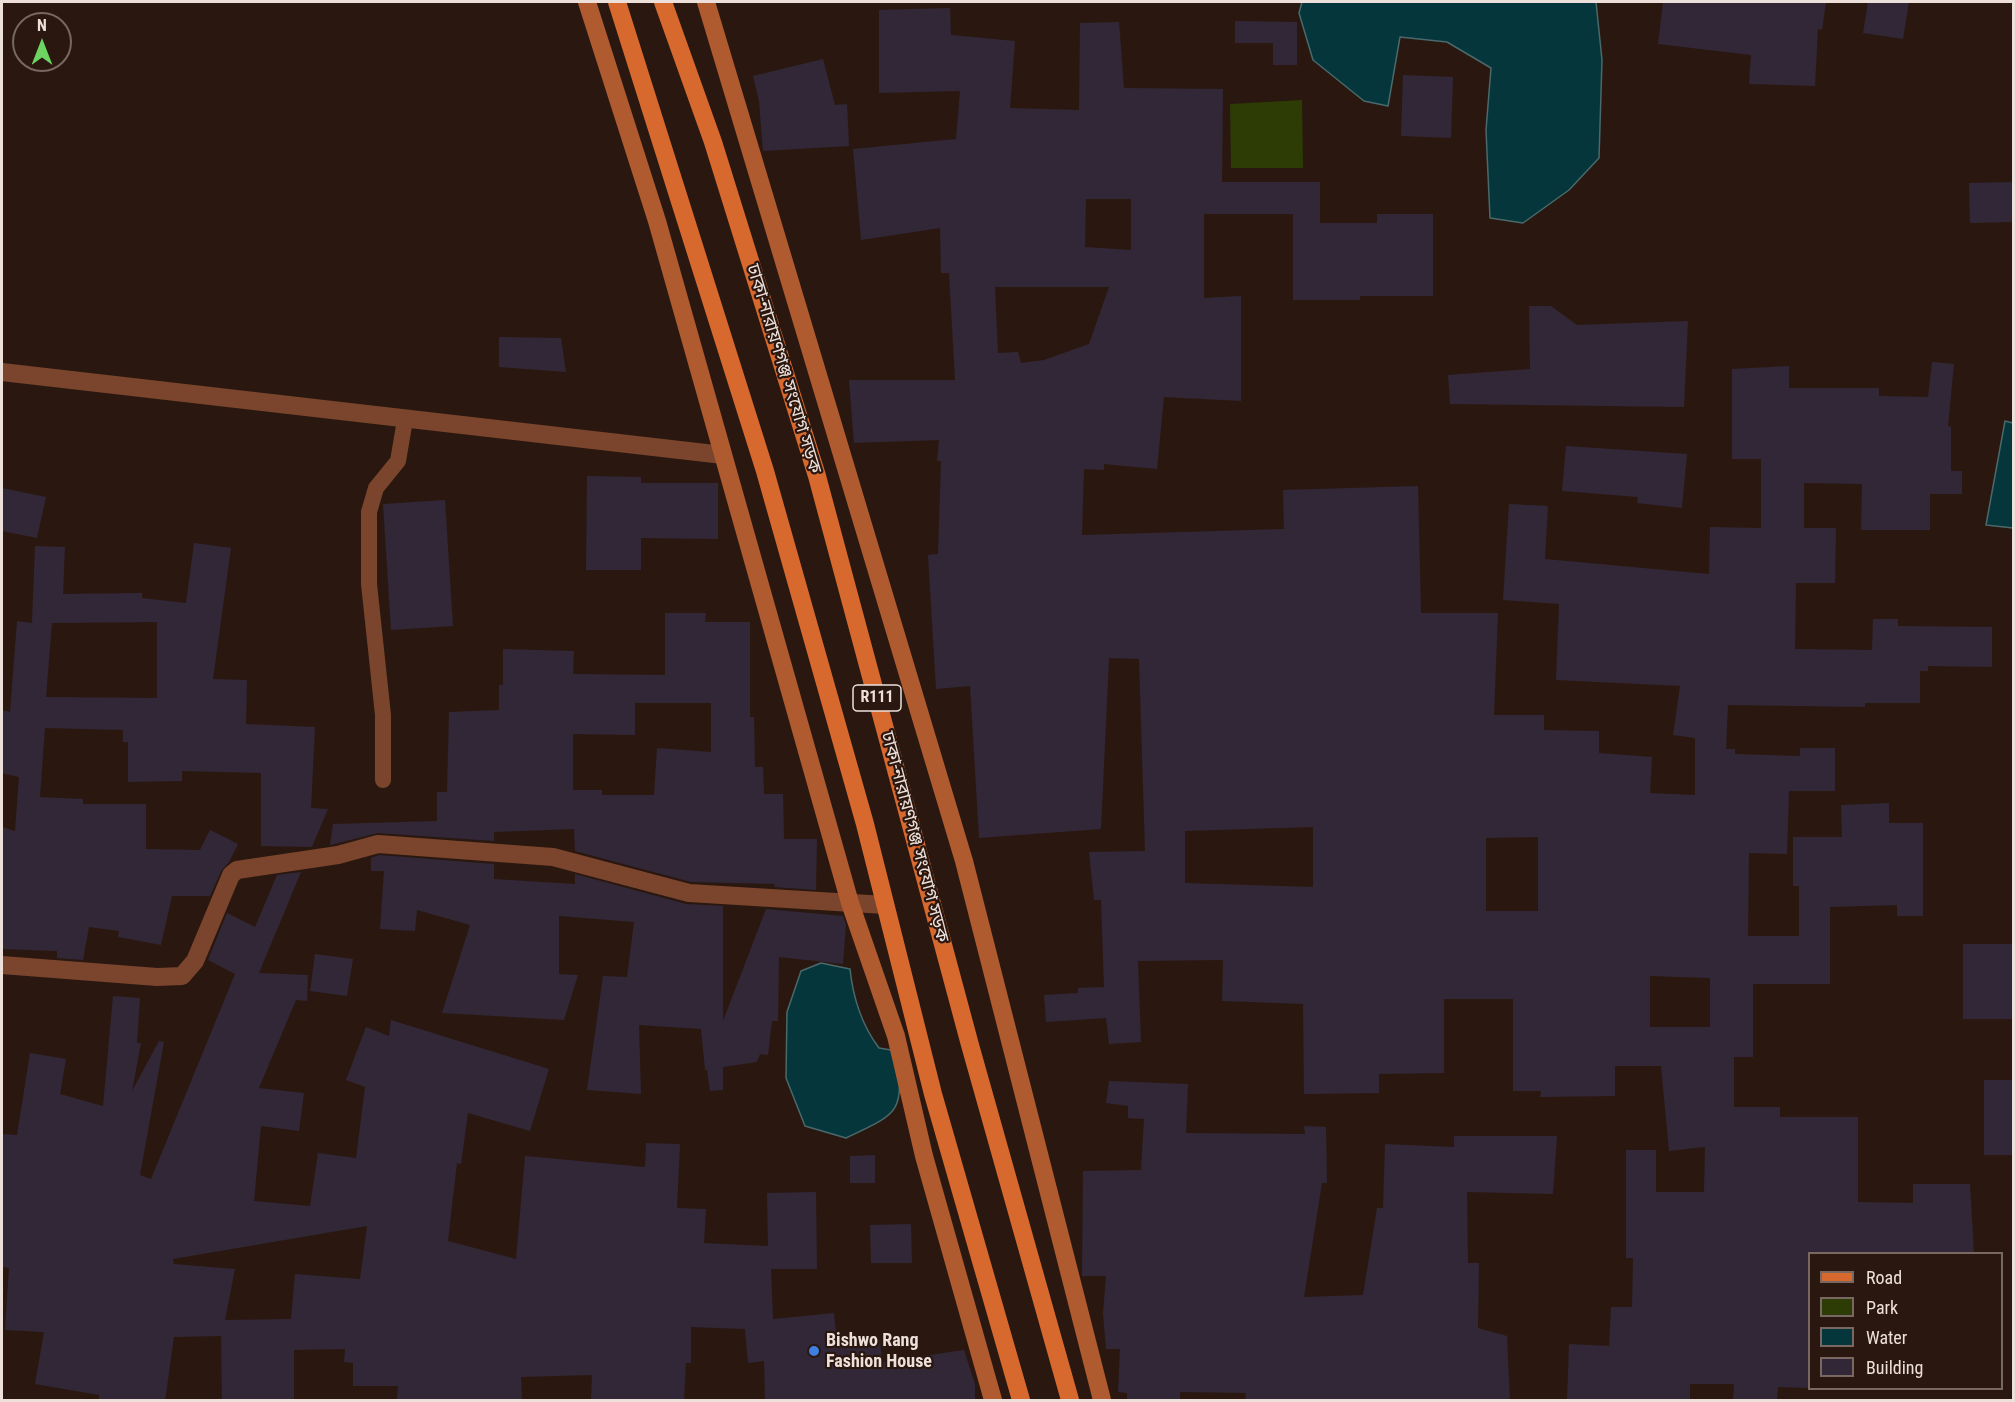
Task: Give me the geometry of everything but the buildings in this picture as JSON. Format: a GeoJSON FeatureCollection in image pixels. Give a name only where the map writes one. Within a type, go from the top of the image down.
{"type":"FeatureCollection","features":[{"type":"Feature","properties":{"kind":"main road","name":"R111"},"geometry":{"type":"LineString","coordinates":[[617,2],[765,471],[885,904],[933,1094],[1021,1401]]}},
{"type":"Feature","properties":{"kind":"main road","name":"ঢাকা-নারায়ণগঞ্জ সংযোগ সড়ক"},"geometry":{"type":"LineString","coordinates":[[663,2],[713,142],[817,476],[973,1056],[1070,1401]]}},
{"type":"Feature","properties":{"kind":"street"},"geometry":{"type":"LineString","coordinates":[[587,2],[657,221],[850,903],[896,1036],[924,1156],[993,1401]]}},
{"type":"Feature","properties":{"kind":"street"},"geometry":{"type":"LineString","coordinates":[[706,2],[963,861],[1102,1401]]}},
{"type":"Feature","properties":{"kind":"street"},"geometry":{"type":"LineString","coordinates":[[2,372],[723,455]]}},
{"type":"Feature","properties":{"kind":"street"},"geometry":{"type":"LineString","coordinates":[[2,965],[157,977],[182,976],[195,961],[231,875],[237,870],[338,855],[378,844],[553,857],[690,893],[885,904]]}},
{"type":"Feature","properties":{"kind":"lane"},"geometry":{"type":"LineString","coordinates":[[383,780],[383,715],[369,584],[369,512],[376,488],[398,461],[405,420]]}},
{"type":"Feature","properties":{"kind":"green space"},"geometry":{"type":"Polygon","coordinates":[[[1302,100],[1303,168],[1231,168],[1230,104],[1302,100]]]}},
{"type":"Feature","properties":{"kind":"water"},"geometry":{"type":"Polygon","coordinates":[[[1302,2],[1596,2],[1602,60],[1599,158],[1569,190],[1523,223],[1490,218],[1486,130],[1491,68],[1447,42],[1400,37],[1388,106],[1364,101],[1313,60],[1299,13],[1302,2]]]}},
{"type":"Feature","properties":{"kind":"water"},"geometry":{"type":"Polygon","coordinates":[[[2005,421],[2013,423],[2013,528],[1986,525],[2005,421]]]}},
{"type":"Feature","properties":{"kind":"water"},"geometry":{"type":"Polygon","coordinates":[[[821,963],[850,969],[853,990],[867,1030],[879,1048],[897,1051],[899,1087],[895,1108],[878,1122],[846,1138],[805,1126],[786,1078],[787,1012],[801,971],[821,963]]]}},
{"type":"Feature","properties":{"kind":"place","name":"Bishwo Rang Fashion House"},"geometry":{"type":"Point","coordinates":[814,1351]}}]}
